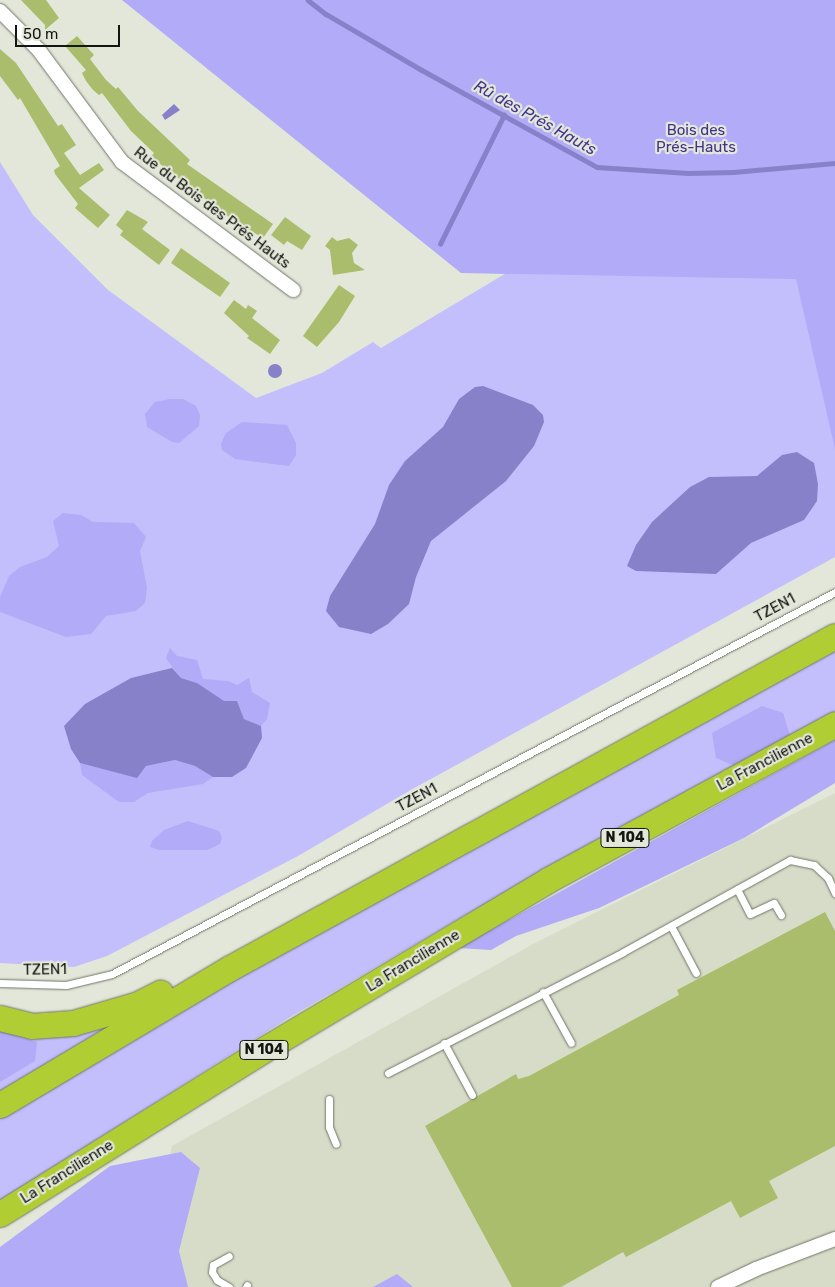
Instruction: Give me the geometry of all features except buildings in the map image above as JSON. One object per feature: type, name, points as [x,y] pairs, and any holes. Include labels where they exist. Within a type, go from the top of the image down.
[{"type":"highway","points":[[0,1105],[230,968],[835,636]]},
{"type":"highway","name":"La Francilienne","points":[[0,1214],[111,1144],[548,880],[835,724]]},
{"type":"highway","points":[[0,1018],[31,1026],[73,1022],[138,1004],[194,977],[230,968]]},
{"type":"highway","points":[[0,1231],[64,1189],[111,1144]]},
{"type":"street","name":"Rue du Bois des Prés Hauts","points":[[0,11],[38,50],[122,162],[293,290]]},
{"type":"street","points":[[718,1287],[756,1269],[835,1239]]},
{"type":"lane","name":"TZEN1","points":[[0,983],[66,985],[112,974],[835,592]]},
{"type":"lane","points":[[388,1072],[671,926],[790,860],[814,865],[828,878],[835,893]]},
{"type":"lane","points":[[737,889],[750,914],[774,902],[782,914]]},
{"type":"lane","points":[[671,926],[696,973]]},
{"type":"lane","points":[[543,992],[571,1043]]},
{"type":"lane","points":[[444,1043],[472,1095]]},
{"type":"lane","points":[[329,1099],[329,1127],[336,1144]]},
{"type":"lane","points":[[228,1287],[216,1280],[212,1272],[213,1265],[229,1256]]},
{"type":"shaded area","points":[[174,104],[180,110],[165,120],[162,115]]},
{"type":"shaded area","points":[[0,162],[33,215],[108,290],[256,398],[322,373],[373,342],[381,348],[508,272],[794,270],[835,436],[835,557],[409,791],[298,856],[107,956],[74,967],[0,963]]},
{"type":"shaded area","points":[[272,364],[278,364],[282,371],[278,378],[272,378],[268,374],[268,368]]},
{"type":"shaded area","points":[[483,386],[533,405],[543,415],[544,422],[534,446],[506,481],[431,541],[416,577],[409,604],[388,624],[371,634],[339,627],[326,611],[330,596],[375,524],[389,485],[405,461],[443,427],[459,399],[475,387]]},
{"type":"shaded area","points":[[797,452],[814,463],[818,484],[817,501],[804,520],[751,543],[716,574],[636,571],[627,566],[636,545],[652,522],[690,487],[709,477],[757,476],[782,455]]},
{"type":"shaded area","points":[[835,648],[835,712],[467,914],[290,1017],[0,1201],[0,1116],[275,955]]},
{"type":"shaded area","points":[[172,668],[181,678],[197,683],[224,701],[237,701],[244,719],[261,726],[262,738],[246,768],[232,777],[213,777],[195,766],[175,760],[146,766],[137,778],[80,763],[71,749],[64,726],[85,704],[131,678]]},
{"type":"shaded area","points":[[835,793],[835,1287],[160,1287],[152,1245],[172,1146],[535,943]]},
{"type":"shaded area","points":[[107,1022],[110,1026],[0,1094],[0,1027]]},
{"type":"green space","name":"Bois des Prés-Hauts","points":[[122,0],[835,0],[835,449],[796,279],[461,273]]},
{"type":"green space","points":[[183,399],[196,406],[200,415],[199,426],[179,443],[172,442],[147,427],[145,414],[155,402]]},
{"type":"green space","points":[[242,422],[287,425],[296,443],[296,455],[289,466],[235,459],[222,450],[221,444],[226,433]]},
{"type":"green space","points":[[63,513],[81,515],[93,522],[134,523],[146,537],[140,551],[147,588],[145,603],[136,611],[106,616],[91,634],[66,637],[0,612],[0,597],[9,576],[20,567],[47,557],[59,546],[53,521]]},
{"type":"green space","points":[[170,648],[177,656],[197,660],[203,679],[228,681],[237,685],[249,678],[252,692],[270,703],[267,719],[261,726],[244,719],[237,701],[224,702],[197,683],[180,678],[166,658]]},
{"type":"green space","points":[[762,706],[783,713],[790,736],[735,766],[716,758],[712,733]]},
{"type":"green space","points":[[835,740],[835,783],[744,838],[599,908],[516,936],[491,950],[458,948]]},
{"type":"green space","points":[[175,760],[195,766],[213,777],[203,784],[148,793],[134,802],[119,802],[82,775],[80,763],[137,777],[146,766]]},
{"type":"green space","points":[[188,821],[219,831],[222,838],[220,844],[207,850],[159,850],[150,847],[152,841],[164,830]]},
{"type":"green space","points":[[0,1031],[37,1042],[35,1061],[0,1082]]},
{"type":"green space","points":[[181,1152],[200,1168],[179,1251],[188,1287],[0,1287],[0,1247],[110,1166]]},
{"type":"green space","points":[[397,1274],[413,1287],[373,1287]]},
{"type":"waterway","name":"Rû des Prés Hauts","points":[[308,0],[326,14],[422,70],[597,167],[688,173],[734,172],[835,163]]},
{"type":"waterway","points":[[440,244],[504,115]]}]
